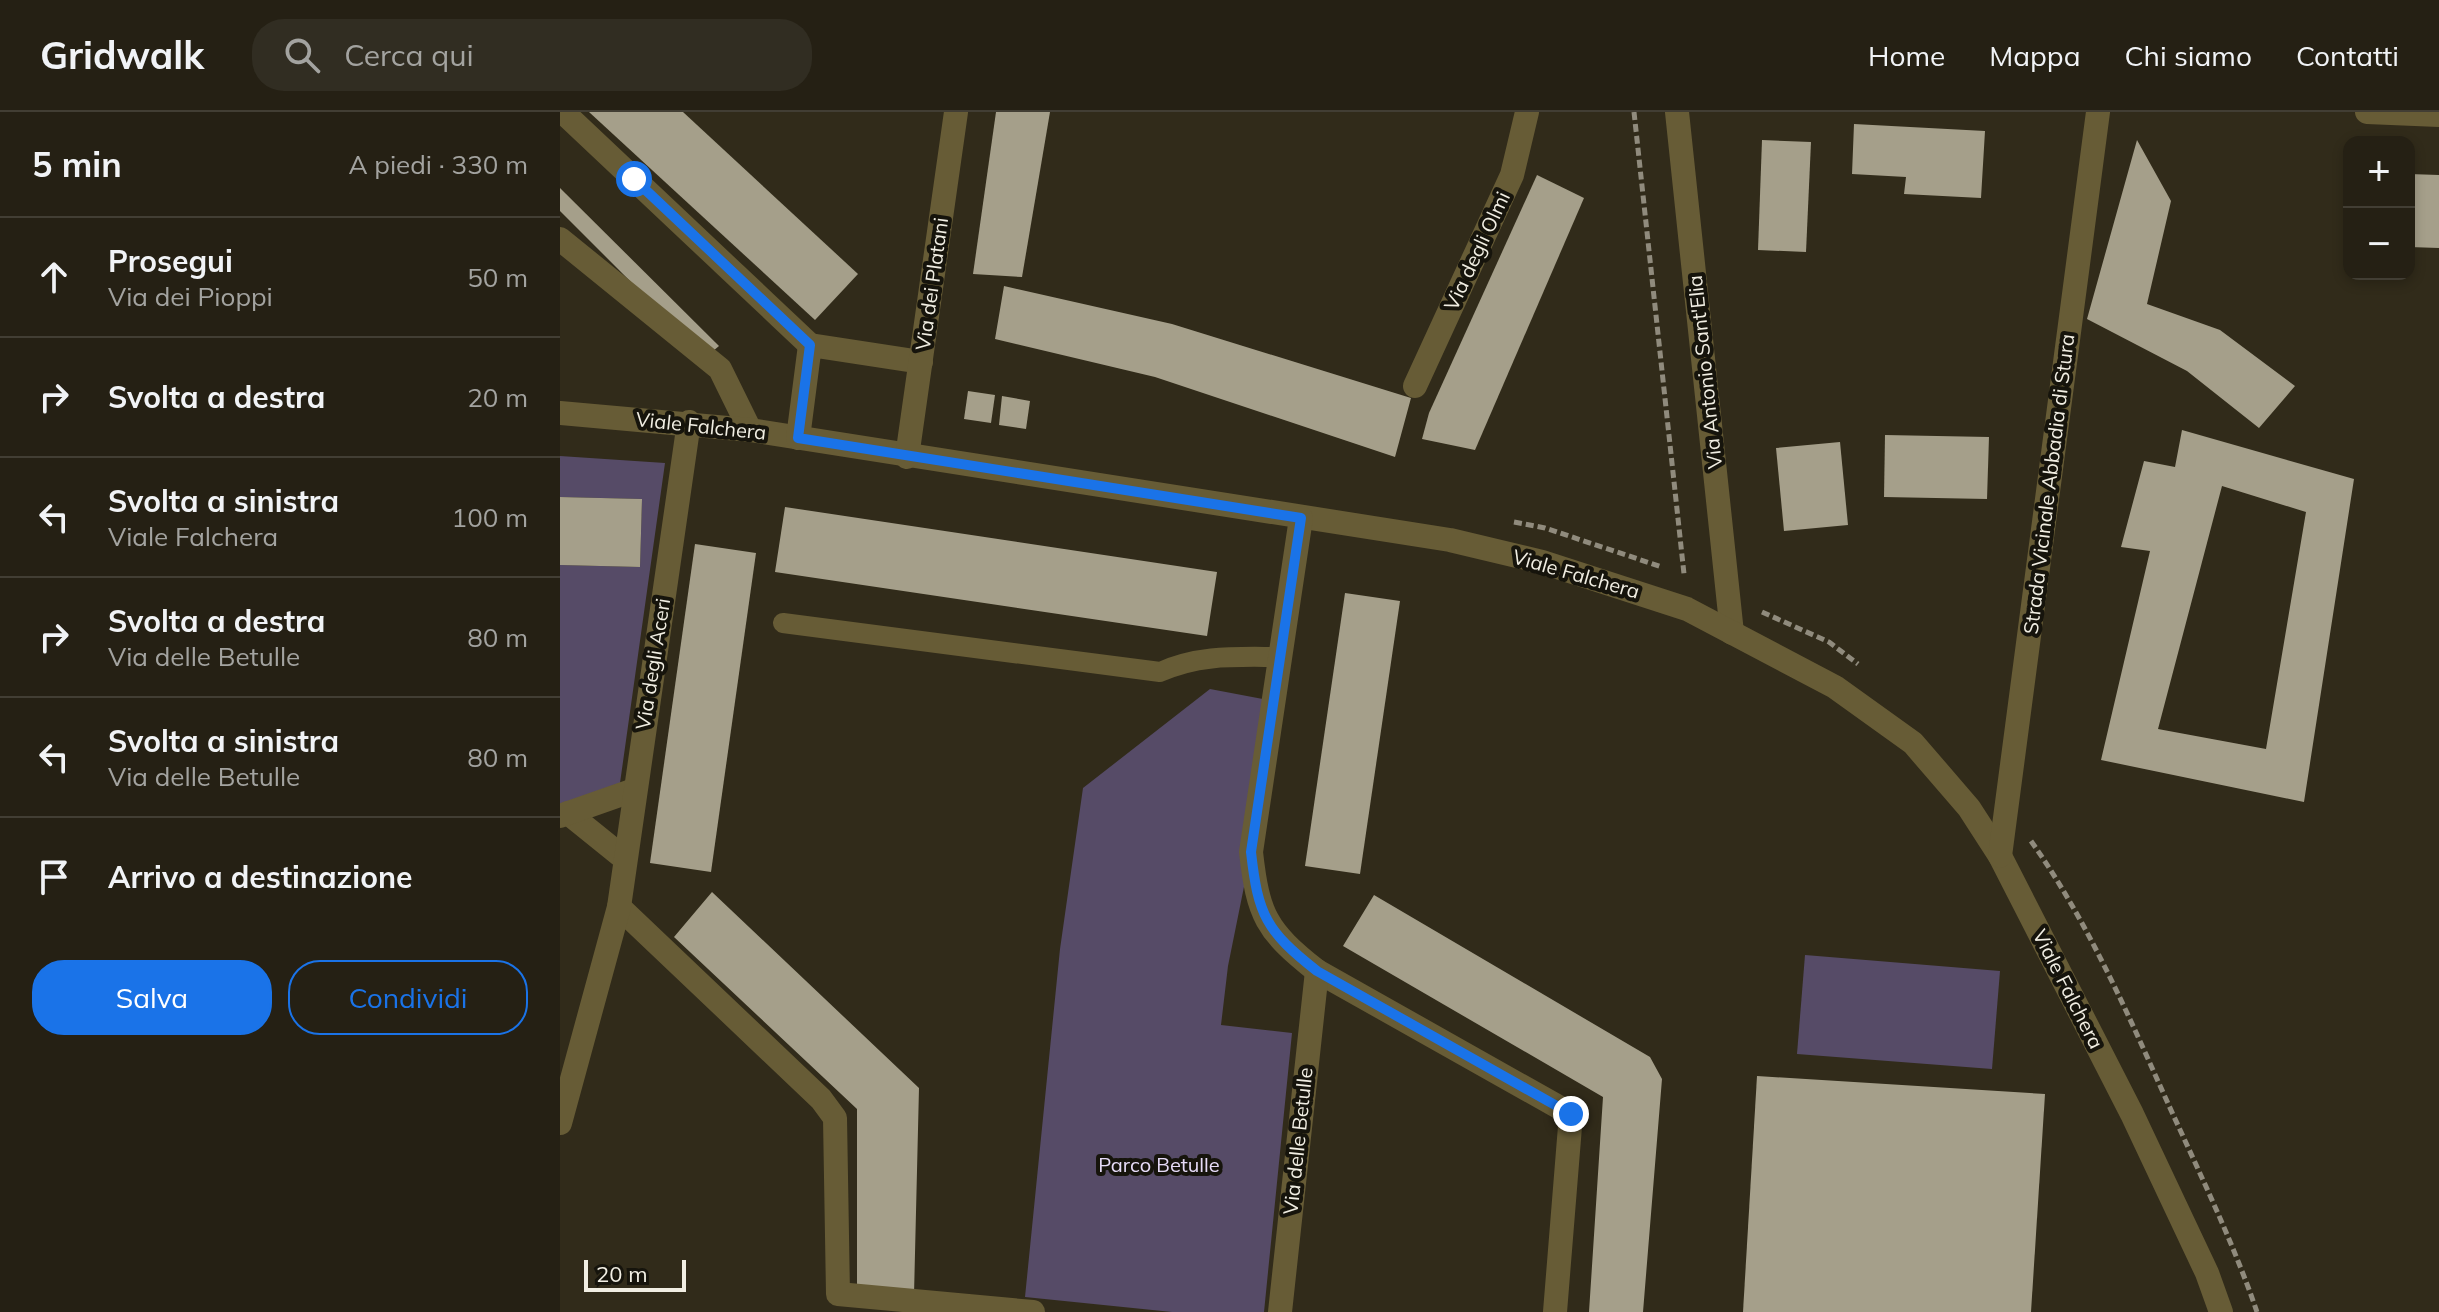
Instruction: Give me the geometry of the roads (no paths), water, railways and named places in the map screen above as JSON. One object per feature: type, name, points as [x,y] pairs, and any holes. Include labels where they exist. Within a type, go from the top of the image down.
[{"type":"street","points":[[563,112],[810,345],[921,362]]},
{"type":"street","name":"Via dei Platani","points":[[907,457],[956,112]]},
{"type":"street","name":"Via degli Olmi","points":[[1415,386],[1512,175],[1527,112]]},
{"type":"street","name":"Via Antonio Sant'Elia","points":[[1677,112],[1732,633]]},
{"type":"street","name":"Strada Vicinale Abbadia di Stura","points":[[2000,856],[2098,112]]},
{"type":"street","points":[[2367,112],[2439,115]]},
{"type":"street","points":[[560,239],[720,369],[750,430]]},
{"type":"street","points":[[798,438],[810,345]]},
{"type":"street","name":"Viale Falchera","points":[[560,413],[689,422],[750,430],[1450,540],[1542,562],[1687,609],[1835,687],[1913,743],[1969,808],[2000,856],[2139,1127],[2207,1273],[2221,1312]]},
{"type":"street","name":"Via degli Aceri","points":[[560,1123],[619,907],[689,422]]},
{"type":"street","points":[[1301,518],[1251,852],[1257,902],[1284,945],[1317,971],[1571,1114],[1555,1312]]},
{"type":"street","points":[[564,814],[634,790]]},
{"type":"street","points":[[564,814],[625,859]]},
{"type":"street","points":[[619,907],[821,1099],[835,1118],[838,1294],[1033,1312]]},
{"type":"street","name":"Via delle Betulle","points":[[1280,1312],[1317,971]]},
{"type":"lane","points":[[783,623],[1160,672],[1187,660],[1210,657],[1281,657]]},
{"type":"park label","name":"Parco Betulle","points":[[1159,1165]]}]
